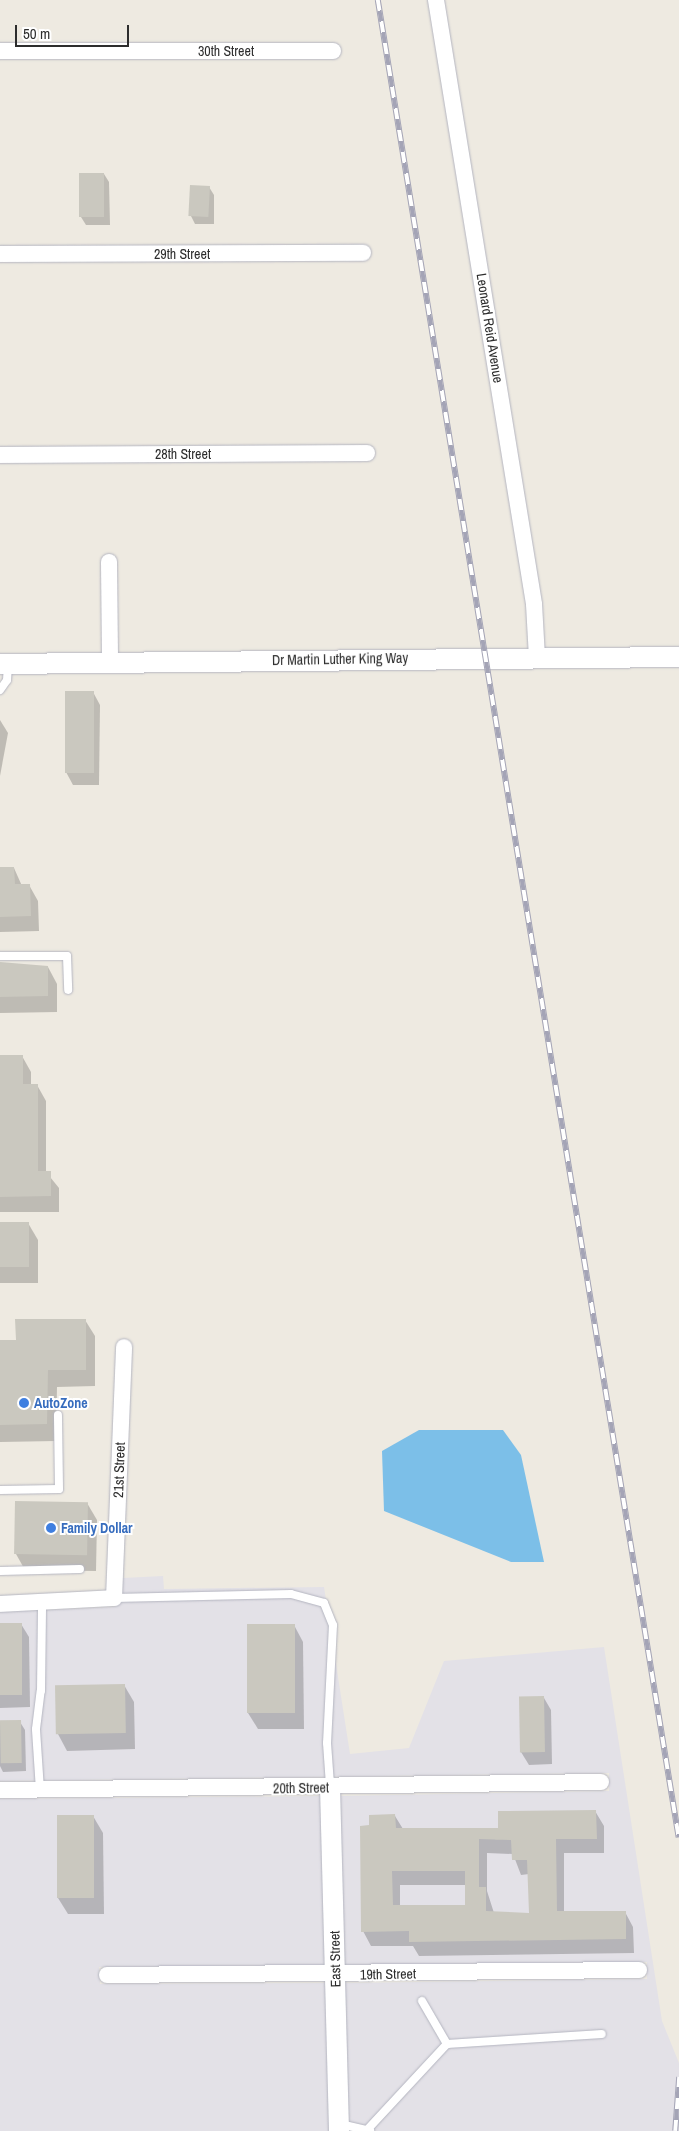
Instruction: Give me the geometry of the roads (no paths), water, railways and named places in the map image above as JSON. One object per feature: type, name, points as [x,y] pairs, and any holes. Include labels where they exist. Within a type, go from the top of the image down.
[{"type":"street","name":"Leonard Reid Avenue","points":[[436,0],[534,604],[537,657]]},
{"type":"street","name":"30th Street","points":[[0,51],[332,51]]},
{"type":"street","name":"29th Street","points":[[0,254],[364,253]]},
{"type":"street","name":"28th Street","points":[[0,455],[367,454]]},
{"type":"street","points":[[109,562],[110,662]]},
{"type":"street","name":"Dr Martin Luther King Way","points":[[4,664],[679,657]]},
{"type":"street","name":"21st Street","points":[[114,1598],[124,1347]]},
{"type":"street","points":[[0,1604],[114,1598]]},
{"type":"street","name":"20th Street","points":[[0,1790],[602,1782]]},
{"type":"street","name":"East Street","points":[[330,1787],[339,2127]]},
{"type":"street","name":"19th Street","points":[[107,1975],[639,1970]]},
{"type":"lane","points":[[0,690],[7,680],[4,664]]},
{"type":"lane","points":[[0,956],[67,956],[68,990]]},
{"type":"lane","points":[[0,1490],[59,1489],[58,1415]]},
{"type":"lane","points":[[0,1571],[80,1569]]},
{"type":"lane","points":[[114,1598],[292,1594],[324,1603],[333,1625],[327,1743],[330,1787]]},
{"type":"lane","points":[[40,1790],[36,1729],[42,1691],[42,1603]]},
{"type":"lane","points":[[422,2001],[448,2044]]},
{"type":"lane","points":[[339,2127],[370,2130],[448,2044],[602,2034]]},
{"type":"water","points":[[419,1430],[503,1430],[521,1455],[544,1562],[511,1562],[384,1511],[382,1451]]},
{"type":"railway","points":[[378,0],[679,1838]]},
{"type":"railway","points":[[675,2131],[679,2077]]},
{"type":"place","name":"AutoZone","points":[[24,1403]]},
{"type":"place","name":"Family Dollar","points":[[51,1528]]}]
